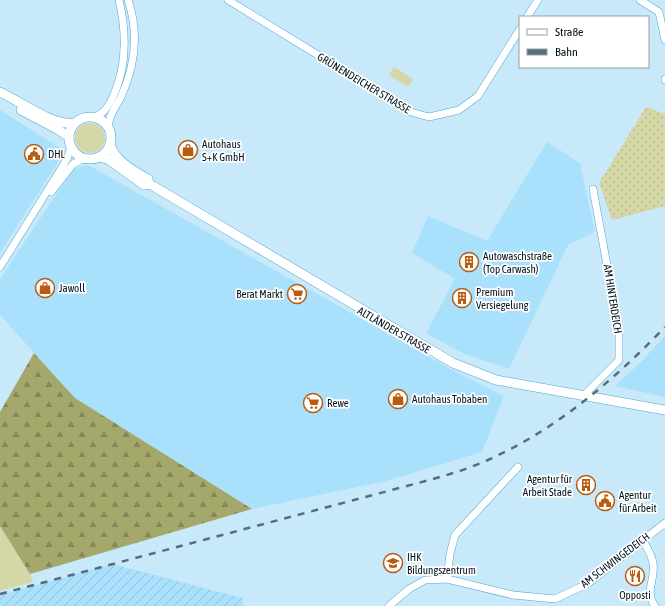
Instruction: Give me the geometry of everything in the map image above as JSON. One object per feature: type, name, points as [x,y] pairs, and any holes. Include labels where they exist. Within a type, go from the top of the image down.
[{"type":"main road","points":[[0,92],[64,123],[74,123],[83,118],[93,117],[102,120],[108,128],[110,143],[105,152],[98,157],[85,158],[75,153],[71,147],[68,137],[59,130],[23,111],[0,96]]},
{"type":"main road","points":[[68,137],[74,123]]},
{"type":"main road","name":"ALTLÄNDER STRASSE","points":[[110,143],[116,155],[148,179],[149,184]]},
{"type":"main road","name":"ALTLÄNDER STRASSE","points":[[98,157],[108,159],[144,185],[149,184],[453,363],[496,380],[665,410]]},
{"type":"street","points":[[93,117],[100,115],[105,111],[121,78],[125,39],[119,0]]},
{"type":"street","points":[[108,128],[109,120],[125,88],[134,58],[134,24],[128,0]]},
{"type":"street","name":"GRÜNENDEICHER STRASSE","points":[[228,0],[411,112],[429,117],[459,110],[478,96],[519,31]]},
{"type":"street","points":[[529,16],[538,0]]},
{"type":"street","points":[[640,0],[659,12],[665,40]]},
{"type":"street","points":[[0,267],[69,156],[71,147]]},
{"type":"street","points":[[40,204],[73,164],[85,158]]},
{"type":"street","name":"AM HINTERDEICH","points":[[583,396],[619,360],[619,330],[593,189]]},
{"type":"street","points":[[448,579],[450,554],[454,535],[518,467]]},
{"type":"street","name":"AM SCHWINGEDEICH","points":[[389,606],[409,589],[425,580],[448,579],[513,595],[555,599],[587,584],[665,523]]},
{"type":"street","points":[[643,540],[653,562],[654,574],[650,592],[655,606]]},
{"type":"shaded area","points":[[0,110],[65,151],[0,253]]},
{"type":"shaded area","points":[[547,142],[580,163],[595,232],[568,245],[509,369],[464,354],[426,333],[455,279],[412,253],[428,216],[487,241]]},
{"type":"shaded area","points":[[88,165],[456,372],[504,396],[482,452],[386,481],[252,509],[75,398],[0,315],[0,279],[73,169]]},
{"type":"shaded area","points":[[665,336],[665,397],[615,386],[640,363]]},
{"type":"shaded area","points":[[113,564],[242,598],[244,606],[0,606],[0,595]]},
{"type":"green space","points":[[394,67],[413,79],[408,87],[389,75]]},
{"type":"green space","points":[[646,107],[665,114],[665,206],[612,220],[599,183]]},
{"type":"green space","points":[[90,123],[100,128],[105,138],[100,148],[90,153],[80,148],[75,138],[80,128]]},
{"type":"green space","points":[[34,353],[75,398],[252,509],[30,574],[0,526],[0,412]]},
{"type":"green space","points":[[0,526],[30,574],[33,582],[0,591]]},
{"type":"railway","points":[[0,594],[425,481],[479,464],[515,447],[562,418],[605,384],[665,327]]},
{"type":"place","name":"Autohaus S+K GmbH","points":[[188,150]]},
{"type":"place","name":"DHL","points":[[34,154]]},
{"type":"place","name":"Autowaschstraße (Top Carwash)","points":[[469,262]]},
{"type":"place","name":"Jawoll","points":[[45,288]]},
{"type":"place","name":"Berat Markt","points":[[297,294]]},
{"type":"place","name":"Premium Versiegelung","points":[[462,298]]},
{"type":"place","name":"Autohaus Tobaben","points":[[398,399]]},
{"type":"place","name":"Rewe","points":[[313,403]]},
{"type":"place","name":"Agentur für Arbeit Stade","points":[[586,485]]},
{"type":"place","name":"Agentur für Arbeit","points":[[605,501]]},
{"type":"place","name":"IHK Bildungszentrum","points":[[393,563]]},
{"type":"place","name":"Opposti","points":[[635,576]]}]
